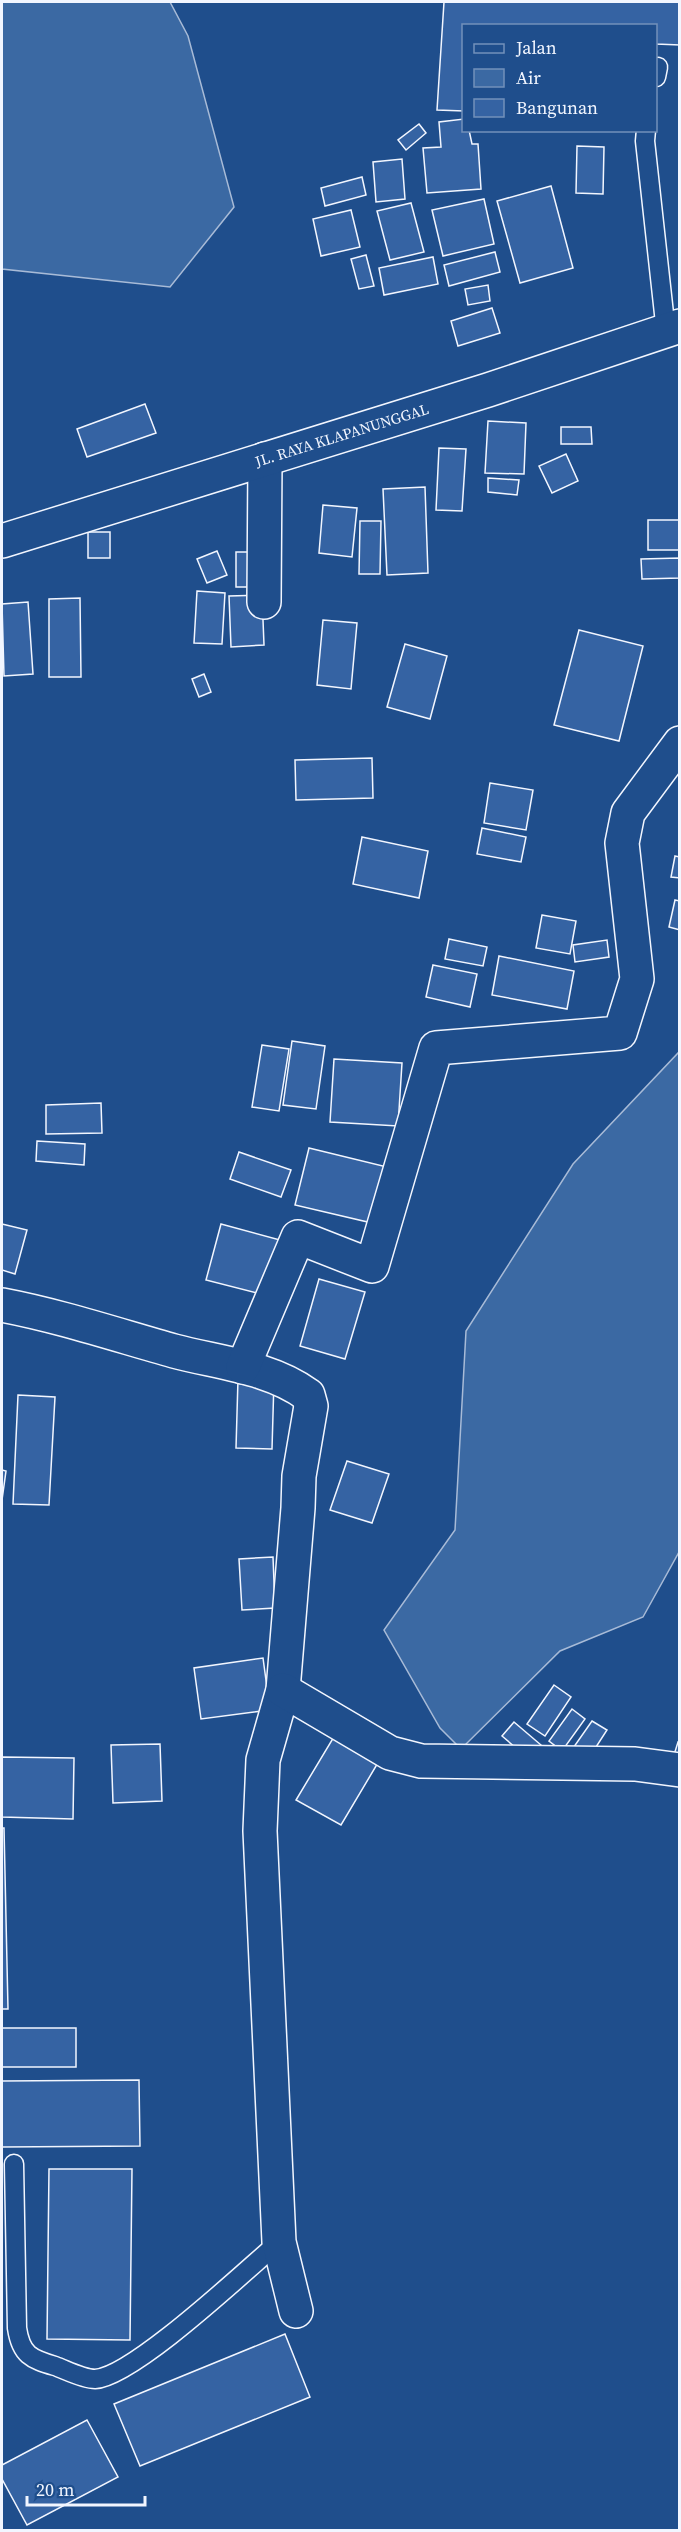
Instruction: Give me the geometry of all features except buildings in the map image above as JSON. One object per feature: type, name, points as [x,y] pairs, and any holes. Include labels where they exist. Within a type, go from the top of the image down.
[{"type":"street","name":"JL. RAYA KLAPANUNGGAL","points":[[2,541],[673,329]]},
{"type":"street","points":[[264,602],[265,459]]},
{"type":"street","points":[[243,1366],[298,1237],[372,1266],[436,1048],[620,1033],[637,979],[622,843],[628,813],[680,743]]},
{"type":"street","points":[[2,1305],[206,1359],[243,1366],[292,1384],[308,1395],[311,1406],[299,1476],[283,1690],[263,1760],[260,1831],[279,2242],[296,2311]]},
{"type":"street","points":[[283,1690],[390,1753],[421,1761],[635,1764],[680,1770]]},
{"type":"lane","points":[[646,132],[645,141],[673,329]]},
{"type":"lane","points":[[14,2164],[19,2345],[33,2359],[94,2379],[119,2371],[149,2352],[279,2242]]},
{"type":"water","points":[[2,2],[170,2],[188,36],[234,207],[170,287],[2,269]]},
{"type":"water","points":[[679,1052],[679,1552],[643,1617],[560,1651],[461,1749],[440,1728],[384,1630],[455,1530],[466,1331],[573,1164]]}]
